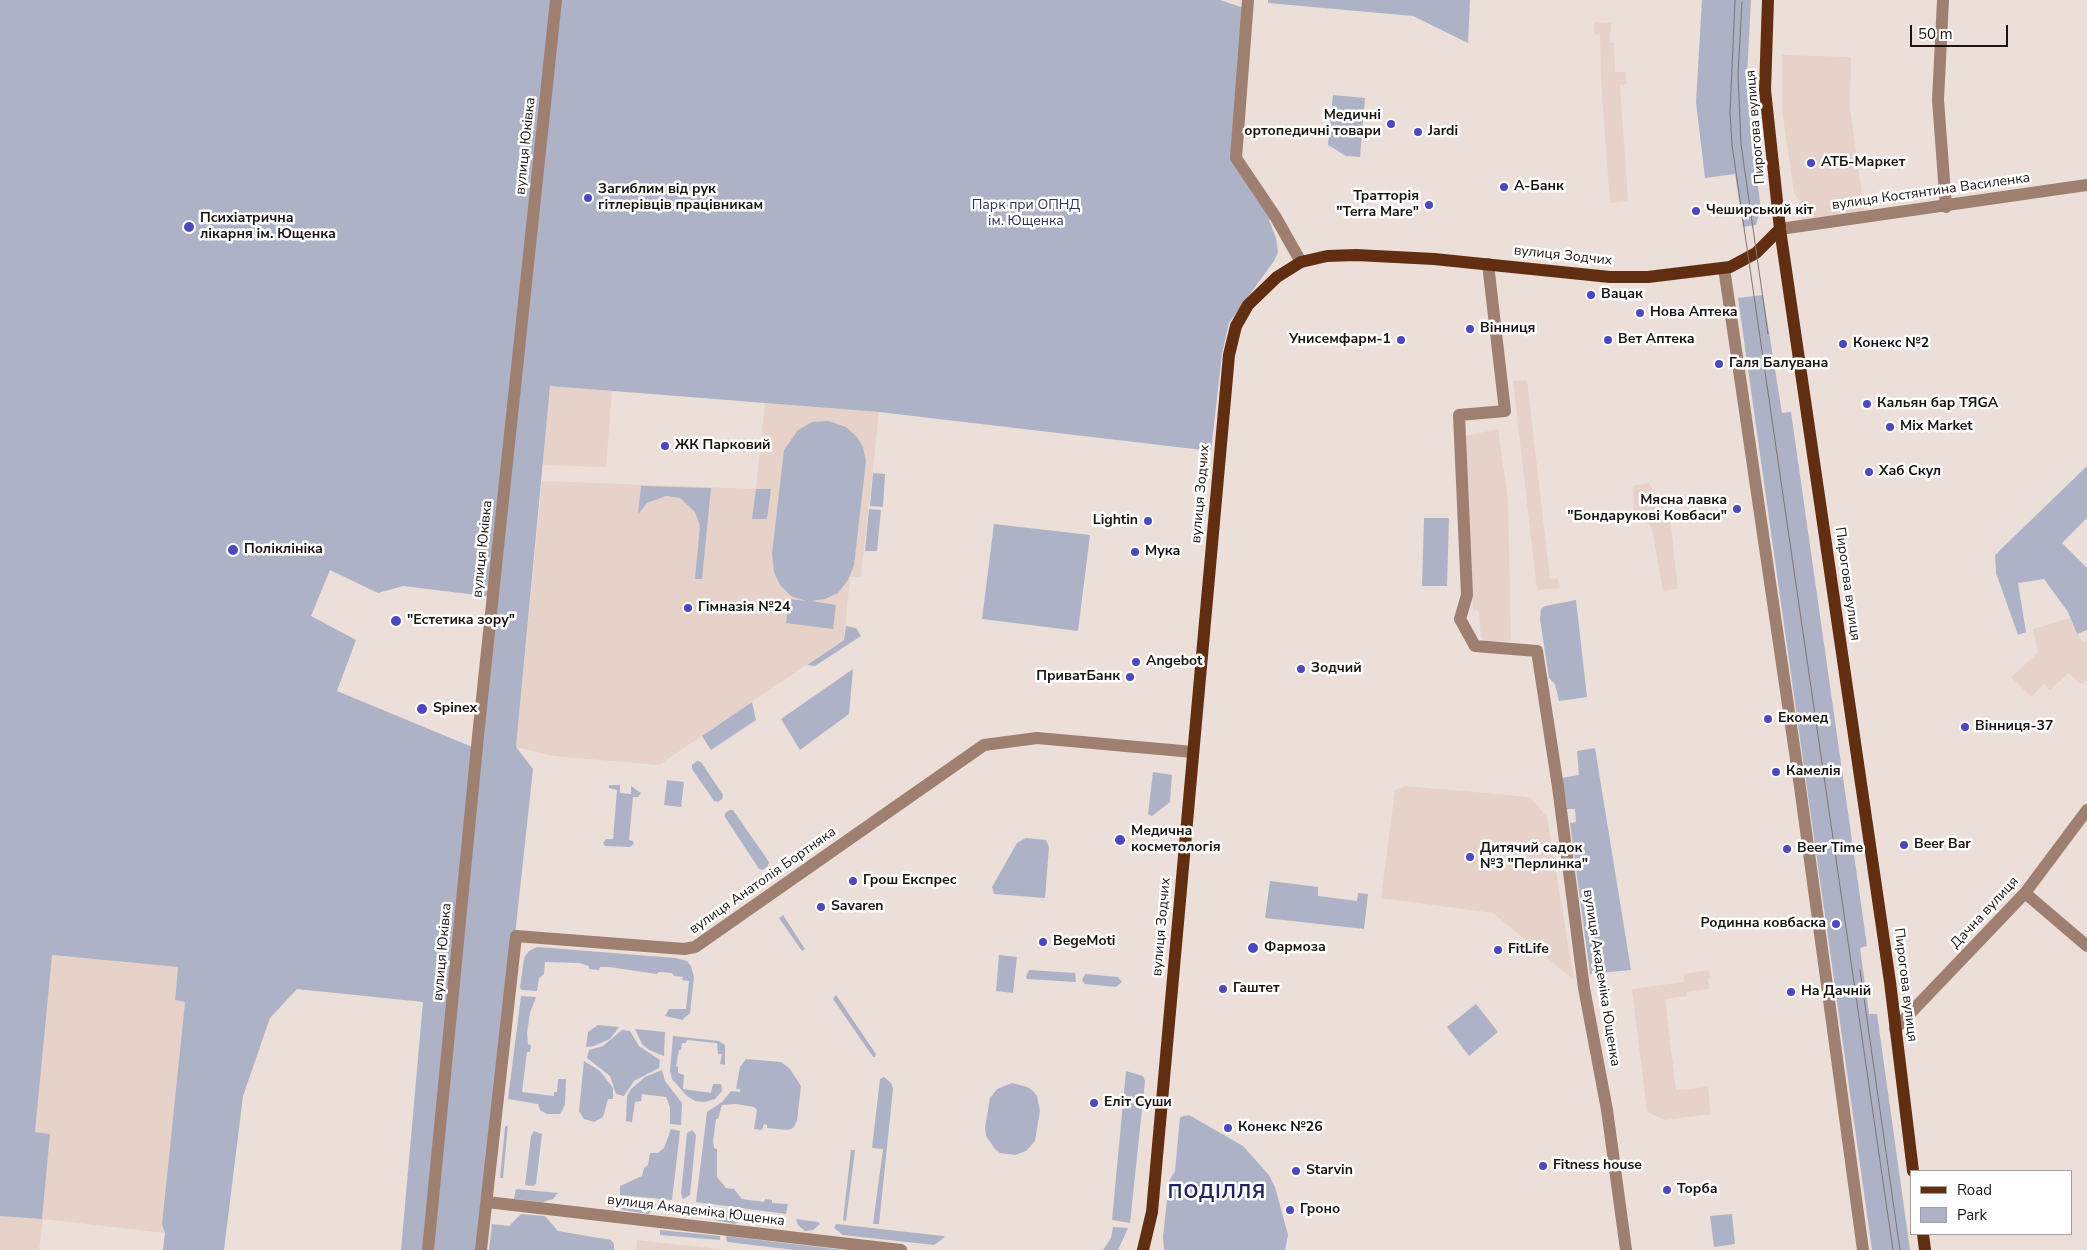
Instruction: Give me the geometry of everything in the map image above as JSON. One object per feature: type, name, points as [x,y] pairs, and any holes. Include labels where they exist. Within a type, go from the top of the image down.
[{"type":"main road","name":"Пирогова вулиця","points":[[1768,0],[1765,90],[1780,229],[1914,1170]]},
{"type":"main road","name":"вулиця Зодчих","points":[[1143,1250],[1152,1212],[1229,355],[1236,326],[1248,305],[1277,277],[1301,262],[1326,256],[1356,255],[1488,264],[1610,277],[1648,277],[1724,268],[1748,259],[1765,247],[1780,229]]},
{"type":"main road","points":[[1923,1235],[1925,1250]]},
{"type":"street","name":"вулиця Юківка","points":[[428,1250],[479,726],[556,0]]},
{"type":"street","points":[[1248,0],[1236,158],[1275,216],[1301,262]]},
{"type":"street","points":[[1943,0],[1938,100],[1946,207]]},
{"type":"street","name":"вулиця Костянтина Василенка","points":[[1780,229],[1946,207],[2087,185]]},
{"type":"street","name":"вулиця Академіка Ющенка","points":[[1488,264],[1505,411],[1459,415],[1467,595],[1460,619],[1475,646],[1537,651],[1558,787],[1584,988],[1607,1110],[1626,1250]]},
{"type":"street","points":[[1724,268],[1799,778],[1863,1250]]},
{"type":"street","name":"вулиця Анатолія Бортняка","points":[[481,1250],[516,936],[684,949],[695,947],[984,745],[1037,738],[1193,752]]},
{"type":"street","name":"Дачна вулиця","points":[[1895,1029],[2025,893],[2087,810]]},
{"type":"street","points":[[2025,893],[2087,946]]},
{"type":"street","name":"вулиця Академіка Ющенка","points":[[487,1202],[901,1250]]},
{"type":"shaded area","points":[[1594,22],[1611,23],[1610,43],[1614,43],[1615,72],[1626,72],[1627,84],[1620,85],[1628,201],[1610,203],[1601,81],[1600,35],[1594,34]]},
{"type":"shaded area","points":[[1782,55],[1851,57],[1850,107],[1865,217],[1802,225],[1800,201],[1794,193],[1782,110]]},
{"type":"shaded area","points":[[1527,380],[1550,579],[1558,578],[1560,588],[1537,590],[1513,381]]},
{"type":"shaded area","points":[[550,385],[612,391],[606,467],[542,465]]},
{"type":"shaded area","name":"Гімназія №24","points":[[765,403],[879,412],[861,577],[850,577],[844,639],[659,765],[553,756],[516,747],[542,481],[756,489]]},
{"type":"shaded area","points":[[1498,429],[1508,500],[1511,641],[1486,642],[1481,637],[1479,611],[1473,610],[1465,436]]},
{"type":"shaded area","points":[[1649,483],[1670,517],[1678,589],[1663,591],[1652,529],[1644,516],[1634,512],[1633,486]]},
{"type":"shaded area","points":[[2070,618],[2083,642],[2087,640],[2087,681],[2080,684],[2069,673],[2050,690],[2044,684],[2031,697],[2011,677],[2038,653],[2033,629]]},
{"type":"shaded area","name":"Дитячий садок №3 \"Перлинка\"","points":[[1405,786],[1530,797],[1547,817],[1574,980],[1493,913],[1381,898],[1395,790]]},
{"type":"shaded area","points":[[51,955],[178,967],[175,1000],[185,1002],[162,1224],[165,1233],[43,1219],[39,1250],[0,1250],[0,1216],[42,1218],[49,1134],[35,1132]]},
{"type":"shaded area","points":[[1709,970],[1710,989],[1687,992],[1687,996],[1665,999],[1676,1090],[1708,1087],[1711,1114],[1665,1120],[1647,1112],[1632,989],[1684,982],[1684,974]]},
{"type":"shaded area","points":[[637,1240],[645,1241],[730,1250],[636,1250]]},
{"type":"green space","name":"Парк при ОПНД ім. Ющенка","points":[[0,0],[1220,0],[1247,9],[1236,158],[1275,216],[1269,220],[1276,238],[1278,252],[1274,261],[1229,323],[1222,354],[1211,451],[879,412],[550,386],[516,747],[533,769],[481,1250],[401,1250],[423,1002],[297,989],[270,1018],[243,1096],[224,1250],[163,1250],[165,1233],[162,1224],[185,1002],[175,1000],[178,967],[52,955],[35,1132],[50,1134],[42,1219],[0,1216]],"holes":[[[330,570],[378,593],[403,586],[493,597],[477,749],[337,691],[356,640],[311,616]]]},
{"type":"green space","points":[[1268,0],[1470,0],[1468,43],[1413,16],[1268,3]]},
{"type":"green space","points":[[1702,0],[1751,0],[1747,75],[1751,139],[1761,208],[1756,225],[1743,227],[1735,174],[1705,178],[1696,102]]},
{"type":"green space","points":[[1333,95],[1365,98],[1360,157],[1346,156],[1328,145]]},
{"type":"green space","points":[[1763,295],[1782,413],[1791,412],[1867,946],[1860,948],[1869,1014],[1877,1014],[1910,1250],[1872,1250],[1738,298]]},
{"type":"green space","points":[[829,421],[846,427],[857,437],[863,447],[866,461],[854,565],[848,580],[838,593],[825,599],[811,601],[836,605],[833,629],[786,623],[789,599],[806,601],[791,596],[780,585],[774,572],[772,554],[784,450],[798,430],[812,422]]},
{"type":"green space","points":[[2087,466],[2087,518],[2062,543],[2087,568],[2087,630],[2077,634],[2068,612],[2044,579],[2018,583],[2026,632],[2018,635],[1996,573],[1995,555]]},
{"type":"green space","points":[[873,473],[885,474],[883,507],[870,506]]},
{"type":"green space","points":[[641,486],[711,488],[702,579],[695,579],[700,526],[695,512],[680,498],[666,496],[647,503],[638,514]]},
{"type":"green space","points":[[756,489],[771,489],[767,519],[752,519]]},
{"type":"green space","points":[[869,509],[881,510],[877,551],[865,551]]},
{"type":"green space","points":[[1424,518],[1449,518],[1447,586],[1422,586]]},
{"type":"green space","points":[[994,524],[1090,535],[1078,631],[982,619]]},
{"type":"green space","points":[[1576,600],[1587,697],[1559,701],[1555,684],[1549,678],[1540,619],[1541,609],[1545,606]]},
{"type":"green space","points":[[846,626],[856,628],[861,636],[815,666],[807,665],[844,640]]},
{"type":"green space","points":[[853,669],[849,714],[800,750],[781,719]]},
{"type":"green space","points":[[752,702],[756,720],[711,750],[702,736]]},
{"type":"green space","points":[[1595,748],[1631,970],[1590,974],[1570,823],[1576,822],[1575,809],[1567,809],[1562,778],[1579,775],[1577,751]]},
{"type":"green space","points":[[697,761],[701,762],[723,795],[722,799],[718,802],[714,801],[692,769],[692,765]]},
{"type":"green space","points":[[1153,772],[1172,775],[1170,802],[1152,816],[1148,814]]},
{"type":"green space","points":[[667,780],[684,782],[681,807],[664,805]]},
{"type":"green space","points":[[609,785],[620,785],[620,793],[631,794],[631,786],[641,793],[638,797],[633,797],[629,840],[633,841],[634,844],[630,847],[605,846],[603,843],[606,839],[613,839],[617,790],[609,788]]},
{"type":"green space","points":[[733,810],[769,862],[768,866],[763,870],[759,869],[725,817],[725,813]]},
{"type":"green space","points":[[1026,838],[1046,840],[1049,847],[1045,898],[994,894],[992,887],[1017,843]]},
{"type":"green space","points":[[1270,881],[1318,887],[1318,896],[1357,901],[1358,893],[1368,894],[1364,929],[1265,918]]},
{"type":"green space","points":[[783,915],[805,949],[802,951],[779,918]]},
{"type":"green space","points":[[537,947],[676,958],[687,961],[691,966],[694,977],[690,1013],[682,1020],[665,1016],[669,1009],[686,1009],[689,981],[682,980],[683,977],[674,976],[672,973],[659,972],[657,974],[609,967],[600,967],[599,970],[589,969],[589,966],[579,963],[545,962],[544,974],[539,978],[537,991],[522,990],[520,988],[524,958],[529,951]]},
{"type":"green space","points":[[999,955],[1017,957],[1013,993],[996,991]]},
{"type":"green space","points":[[1029,970],[1075,973],[1076,982],[1027,979]]},
{"type":"green space","points":[[1085,974],[1118,977],[1122,982],[1116,987],[1085,984],[1082,980]]},
{"type":"green space","points":[[836,995],[876,1054],[875,1057],[873,1057],[833,999]]},
{"type":"green space","points":[[521,996],[536,997],[530,1013],[527,1033],[528,1044],[531,1045],[530,1052],[527,1052],[522,1092],[554,1096],[554,1092],[557,1092],[558,1079],[566,1079],[565,1105],[560,1114],[547,1114],[540,1110],[538,1104],[508,1099]]},
{"type":"green space","points":[[1476,1004],[1498,1032],[1469,1056],[1447,1027]]},
{"type":"green space","points":[[598,1025],[619,1027],[610,1039],[594,1046],[586,1047],[588,1032]]},
{"type":"green space","points":[[635,1029],[665,1032],[664,1056],[649,1050],[642,1044]]},
{"type":"green space","points":[[622,1030],[630,1031],[639,1046],[660,1060],[659,1068],[634,1081],[624,1096],[616,1094],[610,1076],[587,1058],[589,1050],[603,1046]]},
{"type":"green space","points":[[673,1036],[719,1041],[725,1045],[725,1065],[720,1064],[722,1054],[718,1054],[717,1043],[687,1040],[686,1043],[682,1043],[681,1050],[679,1050],[676,1066],[678,1067],[678,1073],[684,1075],[683,1089],[711,1093],[713,1084],[721,1084],[722,1091],[715,1099],[705,1102],[695,1101],[687,1096],[672,1079],[670,1071]]},
{"type":"green space","points":[[746,1059],[781,1062],[790,1069],[801,1086],[797,1121],[793,1128],[788,1130],[767,1128],[767,1125],[764,1124],[762,1130],[754,1129],[757,1110],[754,1107],[736,1104],[722,1105],[718,1119],[716,1119],[713,1141],[714,1148],[717,1149],[717,1177],[726,1188],[734,1189],[742,1199],[764,1202],[765,1199],[772,1200],[772,1203],[788,1204],[786,1214],[696,1202],[707,1112],[722,1102],[731,1091],[740,1092],[740,1089],[736,1089],[740,1067]]},
{"type":"green space","points":[[584,1061],[600,1071],[613,1088],[613,1099],[608,1099],[603,1117],[594,1122],[584,1119],[579,1111]]},
{"type":"green space","points":[[662,1070],[665,1081],[682,1103],[681,1125],[670,1124],[670,1107],[666,1097],[642,1094],[641,1101],[635,1102],[632,1122],[626,1121],[627,1096],[631,1089],[645,1077]]},
{"type":"green space","points":[[1126,1071],[1143,1076],[1145,1081],[1130,1223],[1112,1220]]},
{"type":"green space","points":[[884,1077],[891,1083],[893,1089],[879,1224],[873,1224],[883,1149],[872,1148],[880,1079]]},
{"type":"green space","points":[[1012,1083],[1032,1090],[1037,1096],[1040,1111],[1035,1141],[1026,1151],[1015,1155],[1000,1153],[995,1149],[986,1136],[985,1128],[990,1098],[997,1089]]},
{"type":"green space","points":[[1189,1115],[1243,1146],[1269,1175],[1275,1187],[1288,1235],[1285,1250],[1164,1250],[1163,1237],[1169,1181],[1175,1171],[1180,1117]]},
{"type":"green space","points":[[508,1125],[503,1178],[500,1178],[505,1127]]},
{"type":"green space","points":[[671,1129],[680,1131],[672,1200],[620,1195],[620,1186],[642,1176],[644,1168],[648,1165],[650,1153],[658,1153],[664,1148]]},
{"type":"green space","points":[[692,1130],[696,1135],[690,1195],[683,1199],[681,1194],[687,1133]]},
{"type":"green space","points":[[534,1131],[542,1134],[536,1184],[533,1186],[525,1185],[531,1136]]},
{"type":"green space","points":[[851,1150],[855,1150],[846,1221],[843,1220]]},
{"type":"green space","points":[[516,1189],[558,1193],[553,1199],[543,1202],[514,1199]]},
{"type":"green space","points":[[617,1200],[656,1204],[654,1210],[648,1214],[623,1210]]},
{"type":"green space","points":[[711,1210],[745,1214],[739,1222],[734,1224],[715,1220]]},
{"type":"green space","points":[[521,1214],[545,1216],[558,1231],[611,1240],[614,1244],[614,1250],[489,1250],[492,1224],[509,1226]]},
{"type":"green space","points":[[1732,1214],[1735,1244],[1714,1247],[1710,1216]]},
{"type":"green space","points":[[796,1219],[818,1222],[820,1224],[813,1230],[805,1231],[798,1225]]},
{"type":"green space","points":[[836,1224],[945,1237],[934,1245],[843,1235],[834,1228]]},
{"type":"green space","points":[[1113,1227],[1128,1228],[1118,1250],[1103,1250],[1111,1238]]},
{"type":"green space","points":[[660,1230],[720,1236],[720,1240],[660,1235]]},
{"type":"green space","points":[[726,1236],[843,1250],[795,1250],[727,1242]]},
{"type":"tram line","points":[[1735,0],[1730,113],[1732,145],[1893,1250]]},
{"type":"tram line","points":[[1742,2],[1738,75],[1741,144],[1768,334]]},
{"type":"tram line","points":[[1860,970],[1900,1250]]},
{"type":"place","name":"Медичні ортопедичні товари","points":[[1391,124]]},
{"type":"place","name":"Jardi","points":[[1418,132]]},
{"type":"place","name":"АТБ-Маркет","points":[[1811,163]]},
{"type":"place","name":"А-Банк","points":[[1504,187]]},
{"type":"place","name":"Загиблим від рук гітлерівців працівникам","points":[[588,198]]},
{"type":"place","name":"Тратторія \"Terra Mare\"","points":[[1429,205]]},
{"type":"place","name":"Чеширський кіт","points":[[1696,211]]},
{"type":"place","name":"Психіатрична лікарня ім. Ющенка","points":[[189,227]]},
{"type":"place","name":"Вацак","points":[[1591,295]]},
{"type":"place","name":"Нова Аптека","points":[[1640,313]]},
{"type":"place","name":"Вінниця","points":[[1470,329]]},
{"type":"place","name":"Унисемфарм-1","points":[[1401,340]]},
{"type":"place","name":"Вет Аптека","points":[[1608,340]]},
{"type":"place","name":"Конекс №2","points":[[1843,344]]},
{"type":"place","name":"Галя Балувана","points":[[1719,364]]},
{"type":"place","name":"Кальян бар ТЯGA","points":[[1867,404]]},
{"type":"place","name":"Mix Market","points":[[1890,427]]},
{"type":"place","name":"ЖК Парковий","points":[[665,446]]},
{"type":"place","name":"Хаб Скул","points":[[1869,472]]},
{"type":"place","name":"Мясна лавка \"Бондарукові Ковбаси\"","points":[[1737,509]]},
{"type":"place","name":"Lightin","points":[[1148,521]]},
{"type":"place","name":"Поліклініка","points":[[233,550]]},
{"type":"place","name":"Мука","points":[[1135,552]]},
{"type":"place","name":"Гімназія №24","points":[[688,608]]},
{"type":"place","name":"\"Естетика зору\"","points":[[396,621]]},
{"type":"place","name":"Angebot","points":[[1136,662]]},
{"type":"place","name":"Зодчий","points":[[1301,669]]},
{"type":"place","name":"ПриватБанк","points":[[1130,677]]},
{"type":"place","name":"Spinex","points":[[422,709]]},
{"type":"place","name":"Екомед","points":[[1768,719]]},
{"type":"place","name":"Вінниця-37","points":[[1965,727]]},
{"type":"place","name":"Камелія","points":[[1776,772]]},
{"type":"place","name":"Медична косметологія","points":[[1120,840]]},
{"type":"place","name":"Beer Bar","points":[[1904,845]]},
{"type":"place","name":"Beer Time","points":[[1787,849]]},
{"type":"place","name":"Дитячий садок №3 \"Перлинка\"","points":[[1470,857]]},
{"type":"place","name":"Грош Експрес","points":[[853,881]]},
{"type":"place","name":"Savaren","points":[[821,907]]},
{"type":"place","name":"Родинна ковбаска","points":[[1836,924]]},
{"type":"place","name":"BegeMoti","points":[[1043,942]]},
{"type":"place","name":"Фармоза","points":[[1253,948]]},
{"type":"place","name":"FitLife","points":[[1498,950]]},
{"type":"place","name":"Гаштет","points":[[1223,989]]},
{"type":"place","name":"На Дачній","points":[[1791,992]]},
{"type":"place","name":"Еліт Суши","points":[[1094,1103]]},
{"type":"place","name":"Конекс №26","points":[[1228,1128]]},
{"type":"place","name":"Fitness house","points":[[1543,1166]]},
{"type":"place","name":"Starvin","points":[[1296,1171]]},
{"type":"place","name":"Торба","points":[[1667,1190]]},
{"type":"place","name":"Гроно","points":[[1290,1210]]},
{"type":"district","name":"ПОДІЛЛЯ","points":[[1217,1193]]}]
